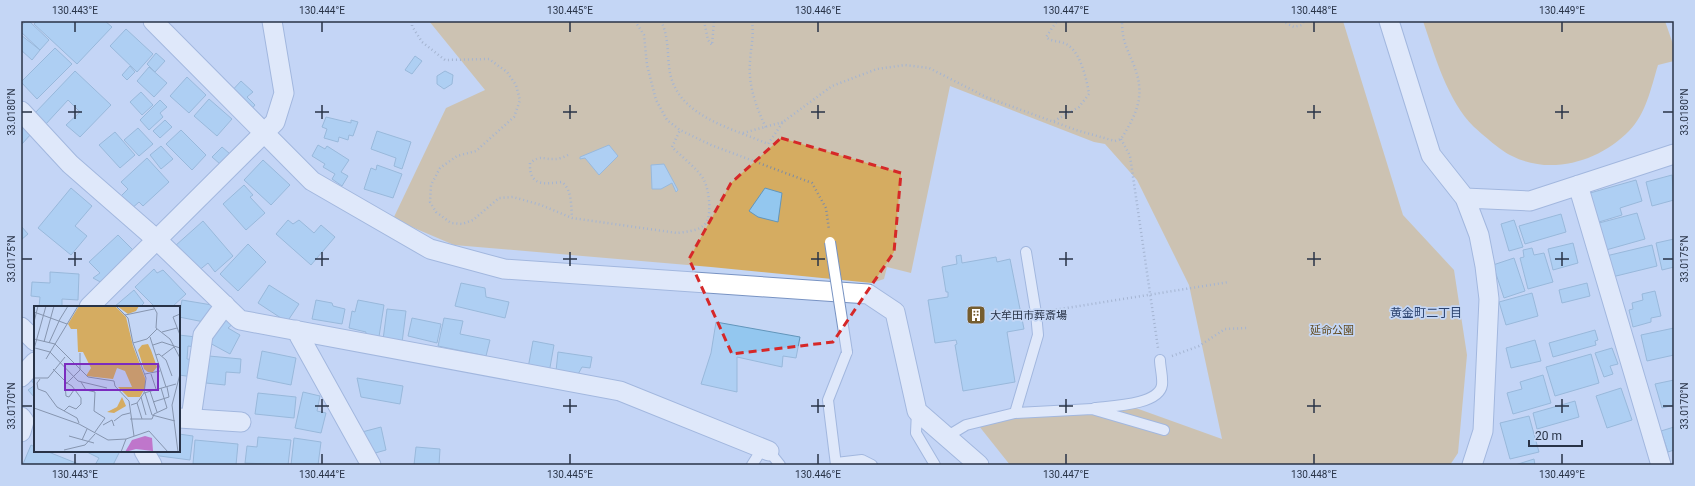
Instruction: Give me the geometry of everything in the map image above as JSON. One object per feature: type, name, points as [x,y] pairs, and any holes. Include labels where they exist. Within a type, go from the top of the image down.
[{"type":"street","points":[[153,21],[312,181],[430,249],[504,269],[868,294],[895,312],[917,411],[979,465]]},
{"type":"street","points":[[90,306],[275,122],[284,93],[272,21]]},
{"type":"street","points":[[1389,21],[1431,155],[1465,198],[1479,235],[1485,266],[1489,299],[1483,431],[1472,465]]},
{"type":"street","points":[[21,111],[70,164],[157,240],[240,320],[620,391],[770,455]]},
{"type":"street","points":[[1465,198],[1530,201],[1674,154]]},
{"type":"street","points":[[1578,185],[1661,465]]},
{"type":"street","points":[[225,305],[203,335],[185,418],[241,422]]},
{"type":"street","points":[[21,327],[34,340]]},
{"type":"street","points":[[296,330],[371,465]]},
{"type":"street","points":[[21,377],[34,363]]},
{"type":"street","points":[[21,417],[24,420],[21,432]]},
{"type":"street","points":[[145,452],[152,465]]},
{"type":"lane","points":[[830,242],[847,352],[828,400],[836,464],[862,460],[872,465]]},
{"type":"lane","points":[[1015,413],[1038,335],[1036,312],[1026,252]]},
{"type":"lane","points":[[946,437],[966,425],[1015,413],[1092,409],[1136,403],[1155,396],[1162,386],[1160,360]]},
{"type":"lane","points":[[1092,409],[1164,430]]},
{"type":"lane","points":[[917,411],[916,433],[935,465]]},
{"type":"lane","points":[[752,465],[770,455]]},
{"type":"path","points":[[412,21],[412,26],[422,42],[445,60],[489,59],[507,72],[516,85],[520,100],[514,117],[476,151],[457,156],[440,168],[431,185],[430,202],[436,212],[451,222],[462,224],[473,220],[499,198],[513,197],[541,205],[572,218],[677,233],[704,226],[708,218],[709,196],[704,180],[672,147],[680,130]]},
{"type":"path","points":[[635,21],[644,35],[647,65],[656,100],[667,120],[680,130],[711,145],[812,183],[826,208],[830,242]]},
{"type":"path","points":[[661,21],[666,39],[670,74],[675,89],[686,104],[704,117],[768,144],[783,122]]},
{"type":"path","points":[[704,21],[708,40],[712,45],[714,21]]},
{"type":"path","points":[[752,21],[754,37],[750,62],[751,94],[766,128]]},
{"type":"path","points":[[1053,121],[1079,107],[1089,94],[1083,68],[1070,46],[1062,42],[1051,41],[1046,37],[1056,21]]},
{"type":"path","points":[[743,133],[766,128],[783,122],[832,86],[877,69],[905,65],[929,68],[986,98],[1115,141],[1121,139],[1134,119],[1140,96],[1140,82],[1122,38],[1122,21]]},
{"type":"path","points":[[1282,21],[1294,27],[1302,25],[1304,21]]},
{"type":"path","points":[[1121,139],[1130,156],[1160,360],[1199,346],[1225,329],[1247,328]]},
{"type":"path","points":[[568,155],[555,159],[544,157],[536,158],[530,163],[530,172],[535,181],[543,184],[562,182],[567,186],[570,196],[572,218]]},
{"type":"path","points":[[1036,312],[1151,296],[1229,282]]},
{"type":"highlighted area","points":[[781,138],[901,173],[894,252],[833,342],[732,354],[689,259],[731,183]]},
{"type":"green space","name":"延命公園","points":[[429,21],[1343,21],[1403,215],[1454,270],[1467,355],[1458,453],[1450,465],[1010,465],[975,421],[1133,407],[1222,439],[1189,285],[1137,180],[1105,144],[1094,142],[950,86],[911,273],[887,267],[884,279],[872,283],[711,267],[454,245],[393,219],[446,108],[485,90]]},
{"type":"green space","points":[[1423,21],[1665,21],[1674,47],[1674,61],[1658,65],[1650,92],[1640,117],[1629,131],[1617,142],[1590,157],[1574,162],[1559,165],[1543,165],[1527,162],[1508,154],[1474,127],[1456,104],[1449,91],[1437,63]]},
{"type":"building","points":[[26,21],[29,21],[49,40],[40,50],[21,32],[21,26]]},
{"type":"building","points":[[37,21],[105,21],[112,27],[77,64],[34,24]]},
{"type":"building","points":[[126,29],[153,54],[137,72],[110,46]]},
{"type":"building","points":[[21,35],[40,50],[32,60],[21,50]]},
{"type":"building","points":[[55,48],[72,64],[37,99],[21,82]]},
{"type":"building","points":[[156,53],[165,61],[155,72],[147,64]]},
{"type":"building","points":[[415,56],[422,61],[412,74],[405,70]]},
{"type":"building","points":[[130,66],[135,72],[127,80],[122,75]]},
{"type":"building","points":[[149,67],[167,83],[154,97],[137,81]]},
{"type":"building","points":[[75,71],[111,105],[80,137],[66,125],[80,112],[68,100],[45,125],[34,114]]},
{"type":"building","points":[[445,71],[453,75],[452,84],[444,89],[437,84],[437,76]]},
{"type":"building","points":[[187,77],[206,95],[189,113],[170,96]]},
{"type":"building","points":[[241,81],[253,92],[247,97],[255,105],[248,113],[228,95]]},
{"type":"building","points":[[141,92],[153,105],[142,115],[130,102]]},
{"type":"building","points":[[209,99],[232,119],[217,136],[194,116]]},
{"type":"building","points":[[160,100],[167,107],[160,113],[163,117],[149,130],[140,120]]},
{"type":"building","points":[[326,117],[351,123],[351,120],[358,122],[353,136],[349,135],[348,140],[339,137],[338,142],[324,138],[327,129],[322,127]]},
{"type":"building","points":[[165,120],[172,127],[160,138],[153,131]]},
{"type":"building","points":[[21,123],[32,133],[21,145]]},
{"type":"building","points":[[138,128],[153,144],[139,156],[124,140]]},
{"type":"building","points":[[181,130],[206,155],[192,170],[166,144]]},
{"type":"building","points":[[377,131],[411,142],[402,169],[394,166],[396,158],[371,149]]},
{"type":"building","points":[[115,132],[135,155],[120,168],[99,145]]},
{"type":"building","points":[[318,145],[325,149],[327,146],[349,160],[341,172],[348,176],[342,186],[332,179],[335,174],[323,167],[325,164],[312,156]]},
{"type":"building","points":[[609,145],[618,156],[599,175],[585,158],[580,159],[580,157]]},
{"type":"building","points":[[161,146],[173,159],[161,169],[150,155]]},
{"type":"building","points":[[222,147],[237,160],[228,171],[212,157]]},
{"type":"building","points":[[147,158],[169,182],[143,206],[139,202],[130,210],[119,198],[128,189],[121,182]]},
{"type":"building","points":[[263,160],[290,185],[271,205],[244,180]]},
{"type":"building","points":[[664,164],[678,190],[676,192],[672,183],[661,189],[652,189],[651,165]]},
{"type":"building","points":[[377,165],[402,174],[393,198],[364,189],[371,168],[376,170]]},
{"type":"building","points":[[1672,175],[1674,200],[1652,206],[1646,182]]},
{"type":"building","points":[[1636,180],[1642,201],[1620,208],[1622,215],[1599,222],[1590,193]]},
{"type":"building","points":[[244,185],[253,195],[250,197],[265,213],[246,230],[223,204]]},
{"type":"building","points":[[71,188],[92,206],[75,226],[87,236],[71,255],[38,228]]},
{"type":"building","points":[[765,188],[782,193],[778,222],[758,217],[749,211]]},
{"type":"building","points":[[1637,213],[1645,239],[1606,250],[1599,223]]},
{"type":"building","points":[[1561,214],[1566,232],[1525,244],[1519,226]]},
{"type":"building","points":[[288,220],[293,224],[299,220],[314,233],[321,225],[335,237],[311,265],[276,234]]},
{"type":"building","points":[[1514,220],[1523,247],[1509,251],[1501,224]]},
{"type":"building","points":[[203,221],[233,256],[215,272],[208,263],[197,272],[175,246]]},
{"type":"building","points":[[21,226],[28,234],[21,240]]},
{"type":"building","points":[[118,235],[133,250],[104,284],[93,278],[100,273],[89,262]]},
{"type":"building","points":[[1674,239],[1674,267],[1662,270],[1656,243]]},
{"type":"building","points":[[1573,243],[1578,263],[1553,270],[1548,249]]},
{"type":"building","points":[[248,244],[266,262],[238,291],[220,274]]},
{"type":"building","points":[[1652,245],[1657,266],[1612,277],[1606,256]]},
{"type":"building","points":[[1532,248],[1534,255],[1544,253],[1553,282],[1528,289],[1520,258],[1524,257],[1523,250]]},
{"type":"building","name":"大牟田市葬斎場","points":[[961,255],[962,263],[996,257],[997,262],[1010,259],[1024,329],[1007,332],[1015,382],[963,391],[955,345],[957,344],[956,340],[935,343],[928,300],[948,297],[942,267],[957,264],[956,256]]},
{"type":"building","points":[[1514,258],[1525,291],[1504,298],[1493,265]]},
{"type":"building","points":[[154,269],[157,273],[163,270],[186,294],[173,306],[154,306],[135,287]]},
{"type":"building","points":[[50,272],[79,274],[78,300],[62,299],[62,306],[39,306],[40,297],[31,296],[32,282],[50,283]]},
{"type":"building","points":[[461,283],[485,288],[486,297],[509,302],[505,318],[455,306]]},
{"type":"building","points":[[1587,283],[1590,296],[1562,303],[1559,290]]},
{"type":"building","points":[[269,285],[299,304],[287,322],[258,303]]},
{"type":"building","points":[[134,290],[144,303],[141,306],[115,306]]},
{"type":"building","points":[[1655,291],[1661,316],[1651,318],[1651,322],[1633,327],[1629,310],[1633,309],[1632,303],[1643,300],[1642,294]]},
{"type":"building","points":[[1532,293],[1538,316],[1506,325],[1499,302]]},
{"type":"building","points":[[182,300],[212,305],[209,323],[180,317]]},
{"type":"building","points":[[316,300],[332,303],[333,306],[345,309],[342,324],[312,319]]},
{"type":"building","points":[[358,300],[384,305],[378,343],[364,340],[366,332],[349,328],[352,311],[355,312]]},
{"type":"building","points":[[387,309],[406,311],[402,343],[383,340]]},
{"type":"building","points":[[223,317],[234,323],[228,328],[240,335],[230,354],[208,342]]},
{"type":"building","points":[[412,318],[441,324],[437,343],[408,336]]},
{"type":"building","points":[[444,318],[463,321],[460,334],[490,340],[486,356],[438,346]]},
{"type":"building","points":[[716,322],[800,337],[796,358],[783,356],[782,367],[737,357],[737,392],[701,384],[711,353]]},
{"type":"building","points":[[1674,328],[1674,355],[1647,361],[1641,335]]},
{"type":"building","points":[[1595,330],[1598,340],[1595,341],[1596,345],[1553,357],[1549,343]]},
{"type":"building","points":[[180,335],[196,337],[195,347],[188,346],[187,359],[195,360],[193,377],[180,375]]},
{"type":"building","points":[[1535,340],[1541,361],[1511,368],[1506,348]]},
{"type":"building","points":[[533,341],[554,345],[549,373],[528,368]]},
{"type":"building","points":[[1612,348],[1618,364],[1610,366],[1613,374],[1604,377],[1595,353]]},
{"type":"building","points":[[262,351],[296,358],[291,385],[257,378]]},
{"type":"building","points":[[558,352],[592,357],[590,368],[582,367],[575,380],[556,371]]},
{"type":"building","points":[[1591,354],[1599,383],[1555,396],[1546,367]]},
{"type":"building","points":[[209,356],[241,359],[240,373],[226,372],[225,385],[206,383]]},
{"type":"building","points":[[1543,375],[1551,403],[1513,414],[1507,393],[1522,389],[1520,382]]},
{"type":"building","points":[[34,376],[34,384],[30,379]]},
{"type":"building","points":[[357,378],[403,386],[400,404],[361,397]]},
{"type":"building","points":[[1674,380],[1674,405],[1662,408],[1655,384]]},
{"type":"building","points":[[34,386],[34,397],[28,390]]},
{"type":"building","points":[[1621,388],[1632,420],[1607,428],[1596,396]]},
{"type":"building","points":[[303,392],[320,396],[317,411],[326,413],[321,433],[295,428]]},
{"type":"building","points":[[258,393],[296,397],[294,418],[255,414]]},
{"type":"building","points":[[1575,401],[1579,417],[1537,429],[1533,413]]},
{"type":"building","points":[[1529,416],[1539,452],[1510,459],[1500,423]]},
{"type":"building","points":[[381,427],[386,450],[368,455],[362,432]]},
{"type":"building","points":[[1674,427],[1674,450],[1668,452],[1661,431]]},
{"type":"building","points":[[180,434],[193,436],[190,460],[152,455],[153,452],[180,452]]},
{"type":"building","points":[[258,437],[291,440],[288,465],[245,463],[247,446],[257,447]]},
{"type":"building","points":[[294,438],[321,442],[318,465],[291,465]]},
{"type":"building","points":[[195,440],[238,444],[236,465],[193,464]]},
{"type":"building","points":[[31,445],[34,446],[34,452],[48,452],[81,465],[23,464]]},
{"type":"building","points":[[416,447],[440,449],[439,465],[414,465]]},
{"type":"building","points":[[87,452],[120,452],[113,465],[95,465],[99,458]]},
{"type":"building","points":[[1534,459],[1535,465],[1515,465]]},
{"type":"place","name":"大牟田市葬斎場","points":[[976,315]]},
{"type":"district","name":"黄金町二丁目","points":[[1426,313]]}]
